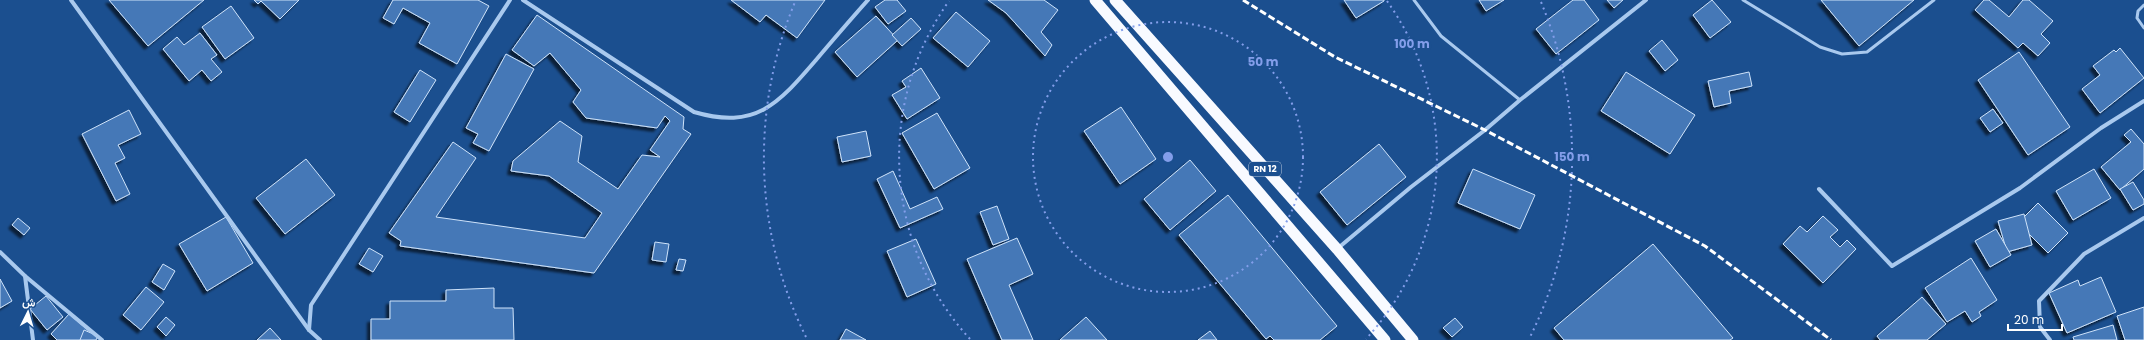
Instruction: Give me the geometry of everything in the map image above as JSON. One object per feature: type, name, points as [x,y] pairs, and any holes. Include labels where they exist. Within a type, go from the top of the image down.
[{"type":"highway","name":"RN 12","points":[[1095,0],[1385,340]]},
{"type":"highway","name":"RN 12","points":[[1115,0],[1337,249],[1412,340]]},
{"type":"street","points":[[71,0],[309,330],[320,340]]},
{"type":"street","points":[[309,330],[311,305],[510,0]]},
{"type":"street","points":[[523,0],[694,112],[714,118],[735,118],[756,114],[774,104],[790,90],[868,0]]},
{"type":"street","points":[[1337,249],[1411,187],[1485,130],[1520,100],[1646,0]]},
{"type":"street","points":[[1819,189],[1892,266],[2020,188],[2101,128],[2144,101]]},
{"type":"street","points":[[2050,340],[2040,327],[2039,301],[2084,254],[2144,218]]},
{"type":"street","points":[[0,252],[24,276],[102,340]]},
{"type":"street","points":[[24,276],[33,340]]},
{"type":"lane","points":[[1414,0],[1441,36],[1520,100]]},
{"type":"lane","points":[[1744,0],[1820,47],[1842,54],[1867,52],[1934,0]]},
{"type":"lane","points":[[2144,5],[2138,11],[2137,18],[2144,28]]},
{"type":"building","points":[[109,0],[204,0],[148,46]]},
{"type":"building","points":[[254,0],[299,0],[280,19],[261,1],[258,4]]},
{"type":"building","points":[[393,0],[478,0],[489,6],[457,64],[419,43],[430,23],[403,8],[394,24],[383,18]]},
{"type":"building","points":[[731,0],[825,0],[797,38],[766,15],[760,22]]},
{"type":"building","points":[[885,0],[897,0],[906,11],[888,24],[875,7]]},
{"type":"building","points":[[988,0],[1044,0],[1058,10],[1041,32],[1052,45],[1045,56],[1006,13]]},
{"type":"building","points":[[1344,0],[1384,0],[1384,1],[1356,18]]},
{"type":"building","points":[[1479,0],[1504,0],[1486,11]]},
{"type":"building","points":[[1573,0],[1584,0],[1599,20],[1556,54],[1536,29]]},
{"type":"building","points":[[1607,0],[1623,0],[1614,8]]},
{"type":"building","points":[[1712,0],[1731,22],[1710,38],[1693,15]]},
{"type":"building","points":[[1821,0],[1914,0],[1859,46]]},
{"type":"building","points":[[1984,0],[1989,0],[2009,17],[2023,0],[2029,0],[2053,21],[2041,34],[2050,43],[2038,56],[2023,43],[2018,48],[1975,10]]},
{"type":"building","points":[[231,6],[254,38],[225,59],[202,27]]},
{"type":"building","points":[[956,12],[990,41],[968,67],[933,38]]},
{"type":"building","points":[[537,15],[684,117],[683,129],[691,134],[594,273],[400,246],[401,241],[389,233],[453,142],[476,158],[436,217],[585,238],[602,213],[549,176],[511,171],[513,161],[560,121],[582,136],[578,162],[618,189],[642,155],[660,157],[650,150],[670,121],[665,116],[657,128],[586,118],[573,102],[581,90],[550,53],[534,66],[512,50]]},
{"type":"building","points":[[876,16],[898,40],[857,77],[835,52]]},
{"type":"building","points":[[911,18],[921,29],[902,46],[892,35]]},
{"type":"building","points":[[200,33],[217,55],[211,59],[222,72],[211,81],[202,70],[189,81],[163,49],[177,37],[184,45]]},
{"type":"building","points":[[1662,40],[1678,60],[1665,71],[1649,51]]},
{"type":"building","points":[[2120,48],[2144,78],[2100,113],[2082,89],[2100,75],[2093,66],[2114,50],[2116,52]]},
{"type":"building","points":[[2019,52],[2070,127],[2028,155],[1978,80]]},
{"type":"building","points":[[506,54],[534,69],[489,151],[473,143],[478,134],[466,128]]},
{"type":"building","points":[[921,68],[940,98],[907,119],[892,95],[906,87],[902,81]]},
{"type":"building","points":[[420,70],[436,80],[410,122],[394,112]]},
{"type":"building","points":[[1626,72],[1695,115],[1670,154],[1601,111]]},
{"type":"building","points":[[1749,72],[1752,86],[1729,91],[1731,103],[1714,107],[1708,81]]},
{"type":"building","points":[[1121,107],[1156,159],[1120,184],[1084,131]]},
{"type":"building","points":[[1993,109],[2003,123],[1990,132],[1980,118]]},
{"type":"building","points":[[129,110],[141,134],[118,145],[125,158],[115,163],[130,194],[116,201],[82,134]]},
{"type":"building","points":[[937,113],[970,168],[934,189],[902,133]]},
{"type":"building","points":[[2131,129],[2144,144],[2144,169],[2120,190],[2101,167],[2131,142],[2124,135]]},
{"type":"building","points":[[866,131],[871,156],[842,162],[837,137]]},
{"type":"building","points":[[1379,144],[1406,177],[1347,225],[1320,192]]},
{"type":"building","points":[[306,159],[335,195],[285,234],[256,198]]},
{"type":"building","points":[[1190,160],[1216,191],[1170,230],[1144,199]]},
{"type":"building","points":[[1473,169],[1535,195],[1520,229],[1458,203]]},
{"type":"building","points":[[2094,169],[2111,198],[2073,220],[2056,191]]},
{"type":"building","points":[[893,171],[910,209],[937,197],[943,209],[900,228],[877,179]]},
{"type":"building","points":[[2133,182],[2144,200],[2144,204],[2133,210],[2120,189]]},
{"type":"building","points":[[1228,195],[1337,326],[1320,340],[1274,340],[1270,336],[1266,339],[1179,235]]},
{"type":"building","points":[[2038,203],[2068,233],[2048,253],[2018,223]]},
{"type":"building","points":[[997,206],[1009,239],[993,245],[980,212]]},
{"type":"building","points":[[2024,214],[2032,245],[2007,252],[1998,221]]},
{"type":"building","points":[[1823,216],[1838,230],[1830,237],[1840,247],[1847,240],[1856,249],[1823,283],[1783,244],[1800,226],[1807,232]]},
{"type":"building","points":[[226,217],[253,263],[207,291],[179,244]]},
{"type":"building","points":[[18,218],[30,228],[24,235],[12,225]]},
{"type":"building","points":[[1996,229],[2011,255],[1990,267],[1975,241]]},
{"type":"building","points":[[1017,238],[1033,274],[1009,285],[1033,340],[1002,340],[967,259]]},
{"type":"building","points":[[916,239],[936,284],[907,297],[887,251]]},
{"type":"building","points":[[655,242],[669,244],[666,262],[652,260]]},
{"type":"building","points":[[1653,244],[1733,338],[1730,340],[1564,340],[1554,328]]},
{"type":"building","points":[[369,248],[383,256],[373,272],[359,264]]},
{"type":"building","points":[[1971,258],[1997,300],[1979,312],[1981,316],[1972,322],[1965,311],[1947,322],[1925,288]]},
{"type":"building","points":[[679,259],[686,260],[683,271],[676,270]]},
{"type":"building","points":[[163,264],[175,271],[164,290],[152,282]]},
{"type":"building","points":[[2101,277],[2116,312],[2067,333],[2049,293],[2078,280],[2080,286]]},
{"type":"building","points":[[0,279],[12,301],[0,308]]},
{"type":"building","points":[[146,287],[164,302],[141,330],[123,315]]},
{"type":"building","points":[[494,288],[494,308],[513,308],[514,340],[371,340],[371,319],[390,319],[390,301],[446,301],[446,290]]},
{"type":"building","points":[[46,296],[63,317],[47,330],[30,309]]},
{"type":"building","points":[[1922,297],[1946,324],[1927,340],[1880,340],[1877,336]]},
{"type":"building","points":[[2144,307],[2144,340],[2125,340],[2117,316]]},
{"type":"building","points":[[69,314],[90,332],[82,340],[57,340],[51,334]]},
{"type":"building","points":[[166,317],[175,325],[166,336],[157,327]]},
{"type":"building","points":[[1086,317],[1107,340],[1060,340]]},
{"type":"building","points":[[1455,318],[1463,327],[1452,337],[1443,328]]},
{"type":"building","points":[[2113,325],[2117,340],[2074,340],[2073,337]]},
{"type":"building","points":[[270,328],[281,340],[257,340]]},
{"type":"building","points":[[846,329],[866,340],[840,340]]},
{"type":"building","points":[[84,330],[98,336],[96,340],[80,340]]},
{"type":"building","points":[[1210,331],[1217,340],[1198,340]]},
{"type":"railway","points":[[1243,0],[1335,57],[1485,130],[1705,246],[1831,340]]}]
